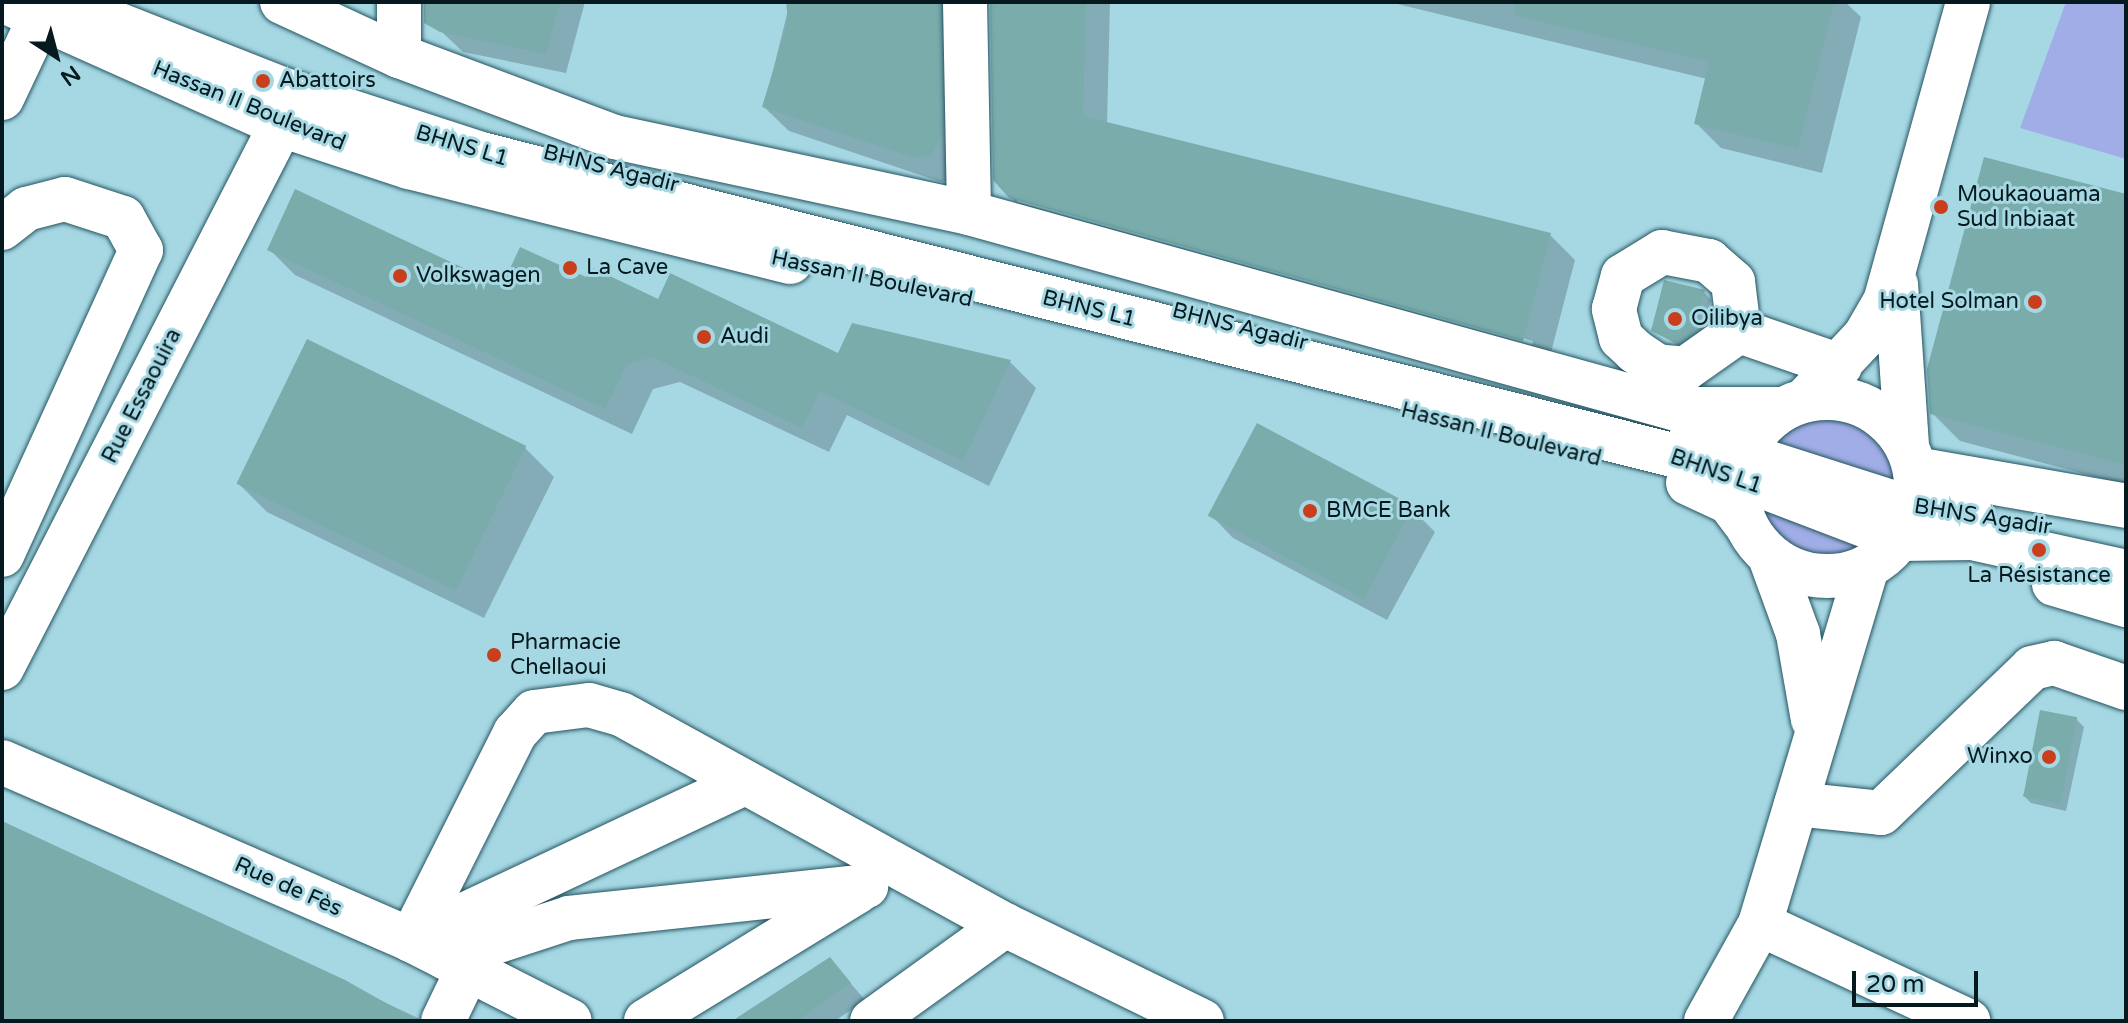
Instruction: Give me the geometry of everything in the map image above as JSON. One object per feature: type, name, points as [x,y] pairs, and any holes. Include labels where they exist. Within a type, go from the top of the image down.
[{"type":"street","name":"BHNS Agadir","points":[[134,2],[540,152],[1741,464],[1897,515],[2026,520],[2126,545]]},
{"type":"street","points":[[282,2],[399,56],[615,137],[969,213],[1676,409],[1864,406],[1897,515],[1948,553],[2126,605]]},
{"type":"street","points":[[399,2],[399,56]]},
{"type":"street","points":[[965,2],[969,213]]},
{"type":"street","points":[[1744,522],[1741,464],[1794,405],[1840,366],[1868,332],[1898,265],[1968,2]]},
{"type":"street","name":"BHNS L1","points":[[35,9],[481,154],[1696,461],[1741,464]]},
{"type":"street","points":[[2,98],[35,9]]},
{"type":"street","name":"Hassan II Boulevard","points":[[35,9],[281,125],[689,241],[963,298],[1699,486],[1729,502],[1770,557],[1798,634],[1815,729]]},
{"type":"street","name":"Rue Essaouira","points":[[2,668],[281,125]]},
{"type":"street","points":[[2,228],[26,209],[65,199],[123,218],[141,250],[208,268]]},
{"type":"street","points":[[2,555],[141,250]]},
{"type":"street","points":[[1706,1021],[1760,924],[1815,729],[1897,515],[1898,265]]},
{"type":"street","points":[[1739,331],[1840,366]]},
{"type":"street","points":[[1770,557],[1823,577],[1897,515],[2126,506]]},
{"type":"street","points":[[1897,515],[1972,538],[2126,572]]},
{"type":"street","points":[[1796,804],[1881,813],[2032,668],[2054,663],[2126,688]]},
{"type":"street","points":[[443,1021],[442,956],[515,733],[534,712],[559,704],[621,714],[1005,925],[1202,1021]]},
{"type":"street","name":"Rue de Fès","points":[[2,762],[442,956],[570,1021]]},
{"type":"street","points":[[442,956],[745,783]]},
{"type":"street","points":[[442,956],[569,918],[866,886],[909,873]]},
{"type":"street","points":[[646,1021],[866,886]]},
{"type":"street","points":[[1760,924],[1968,1021]]},
{"type":"street","points":[[872,1021],[1005,925]]},
{"type":"shaded area","points":[[2066,2],[2126,2],[2126,159],[2020,128]]},
{"type":"shaded area","points":[[1828,418],[1855,423],[1877,439],[1893,461],[1898,488],[1893,515],[1877,537],[1855,553],[1828,558],[1801,553],[1779,537],[1763,515],[1758,488],[1763,461],[1779,439],[1801,423]]},
{"type":"building","points":[[424,2],[560,2],[546,54],[440,32],[424,23]]},
{"type":"building","points":[[786,2],[940,2],[942,134],[932,155],[915,158],[762,107],[788,21]]},
{"type":"building","points":[[990,2],[1086,2],[1083,116],[1551,233],[1523,341],[1009,198],[993,180]]},
{"type":"building","points":[[1515,2],[1834,2],[1798,149],[1694,124],[1709,62],[1514,15]]},
{"type":"building","name":"Hotel Solman","points":[[1984,157],[2126,194],[2126,465],[1930,414],[1927,369]]},
{"type":"building","points":[[295,189],[502,286],[520,247],[586,277],[591,267],[658,299],[670,273],[838,353],[852,323],[1011,360],[963,461],[820,391],[802,428],[652,357],[627,364],[605,409],[267,250]]},
{"type":"building","name":"Oilibya","points":[[1664,280],[1705,290],[1693,333],[1678,343],[1651,331]]},
{"type":"building","points":[[307,339],[526,446],[456,591],[236,484]]},
{"type":"building","name":"BMCE Bank","points":[[1257,423],[1413,506],[1364,599],[1208,516]]},
{"type":"building","points":[[2040,710],[2077,717],[2061,804],[2023,796]]},
{"type":"building","points":[[2,821],[345,980],[418,1021],[2,1021]]},
{"type":"building","points":[[830,957],[851,983],[797,1021],[732,1021]]},
{"type":"place","name":"Abattoirs","points":[[263,81]]},
{"type":"place","name":"Moukaouama Sud Inbiaat","points":[[1941,207]]},
{"type":"place","name":"La Cave","points":[[570,268]]},
{"type":"place","name":"Volkswagen","points":[[400,276]]},
{"type":"place","name":"Hotel Solman","points":[[2035,302]]},
{"type":"place","name":"Oilibya","points":[[1675,319]]},
{"type":"place","name":"Audi","points":[[704,337]]},
{"type":"place","name":"BMCE Bank","points":[[1310,511]]},
{"type":"place","name":"La Résistance","points":[[2039,550]]},
{"type":"place","name":"Pharmacie Chellaoui","points":[[494,655]]},
{"type":"place","name":"Winxo","points":[[2049,757]]}]
